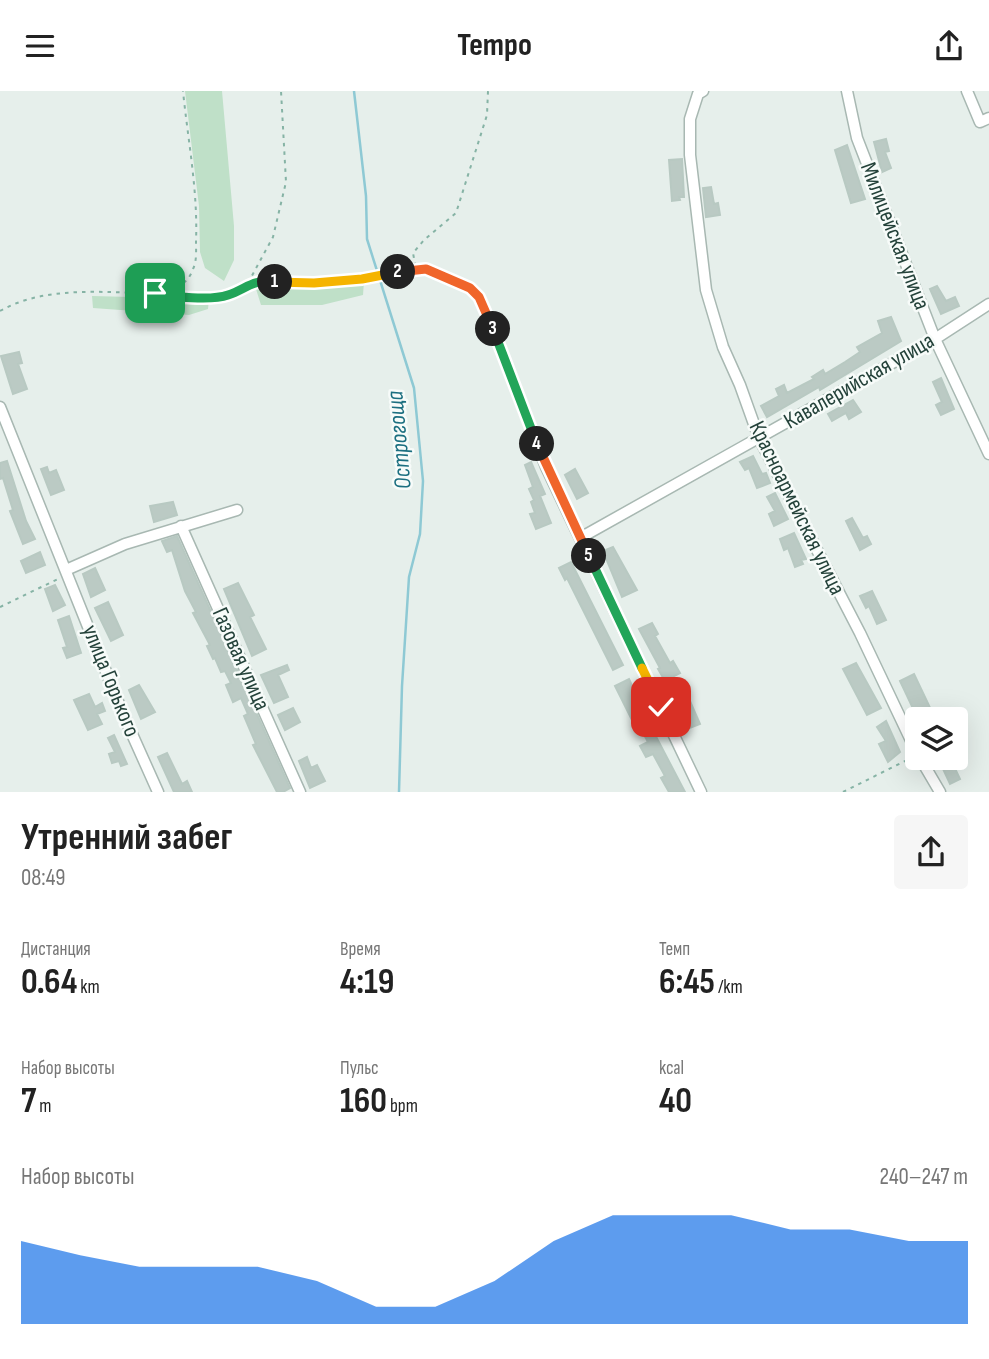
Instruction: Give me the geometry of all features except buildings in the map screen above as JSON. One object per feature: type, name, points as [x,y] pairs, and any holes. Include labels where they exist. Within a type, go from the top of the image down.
[{"type":"street","name":"Красноармейская улица","points":[[703,91],[698,94],[690,119],[690,155],[706,290],[723,347],[759,438],[860,633],[905,728]]},
{"type":"street","name":"Милицейская улица","points":[[847,91],[857,138],[935,339],[989,454]]},
{"type":"street","points":[[967,91],[981,122],[989,118]]},
{"type":"street","name":"Кавалерийская улица","points":[[580,538],[935,339],[989,304]]},
{"type":"street","points":[[519,397],[546,467],[701,792]]},
{"type":"street","name":"улица Горького","points":[[0,407],[123,714],[158,792]]},
{"type":"street","points":[[67,572],[125,544],[237,510]]},
{"type":"street","name":"Газовая улица","points":[[181,526],[300,792]]},
{"type":"street","name":"Красноармейская улица","points":[[927,770],[940,792]]},
{"type":"path","points":[[155,293],[180,286],[194,268],[196,256],[195,192],[183,91]]},
{"type":"path","points":[[247,284],[273,237],[286,182],[281,91]]},
{"type":"path","points":[[488,91],[488,115],[456,213],[413,253],[415,264],[459,281],[479,297],[519,397]]},
{"type":"path","points":[[0,311],[39,295],[155,293],[169,296],[219,297],[262,280],[314,283],[426,269]]},
{"type":"path","points":[[0,607],[67,572]]},
{"type":"path","points":[[843,792],[905,761]]},
{"type":"green space","points":[[185,91],[222,91],[234,226],[234,260],[224,281],[205,268],[200,252],[199,206]]},
{"type":"green space","points":[[364,281],[363,295],[322,305],[261,305],[256,289]]},
{"type":"green space","points":[[92,296],[209,299],[208,309],[189,315],[93,308]]},
{"type":"waterway","name":"Острогоща","points":[[354,91],[366,196],[367,239],[414,388],[423,481],[420,534],[409,577],[399,792]]},
{"type":"route","points":[[155,293],[169,296],[219,297],[262,280],[314,283],[426,269],[470,288],[479,297],[490,320],[546,467],[661,707]]}]
